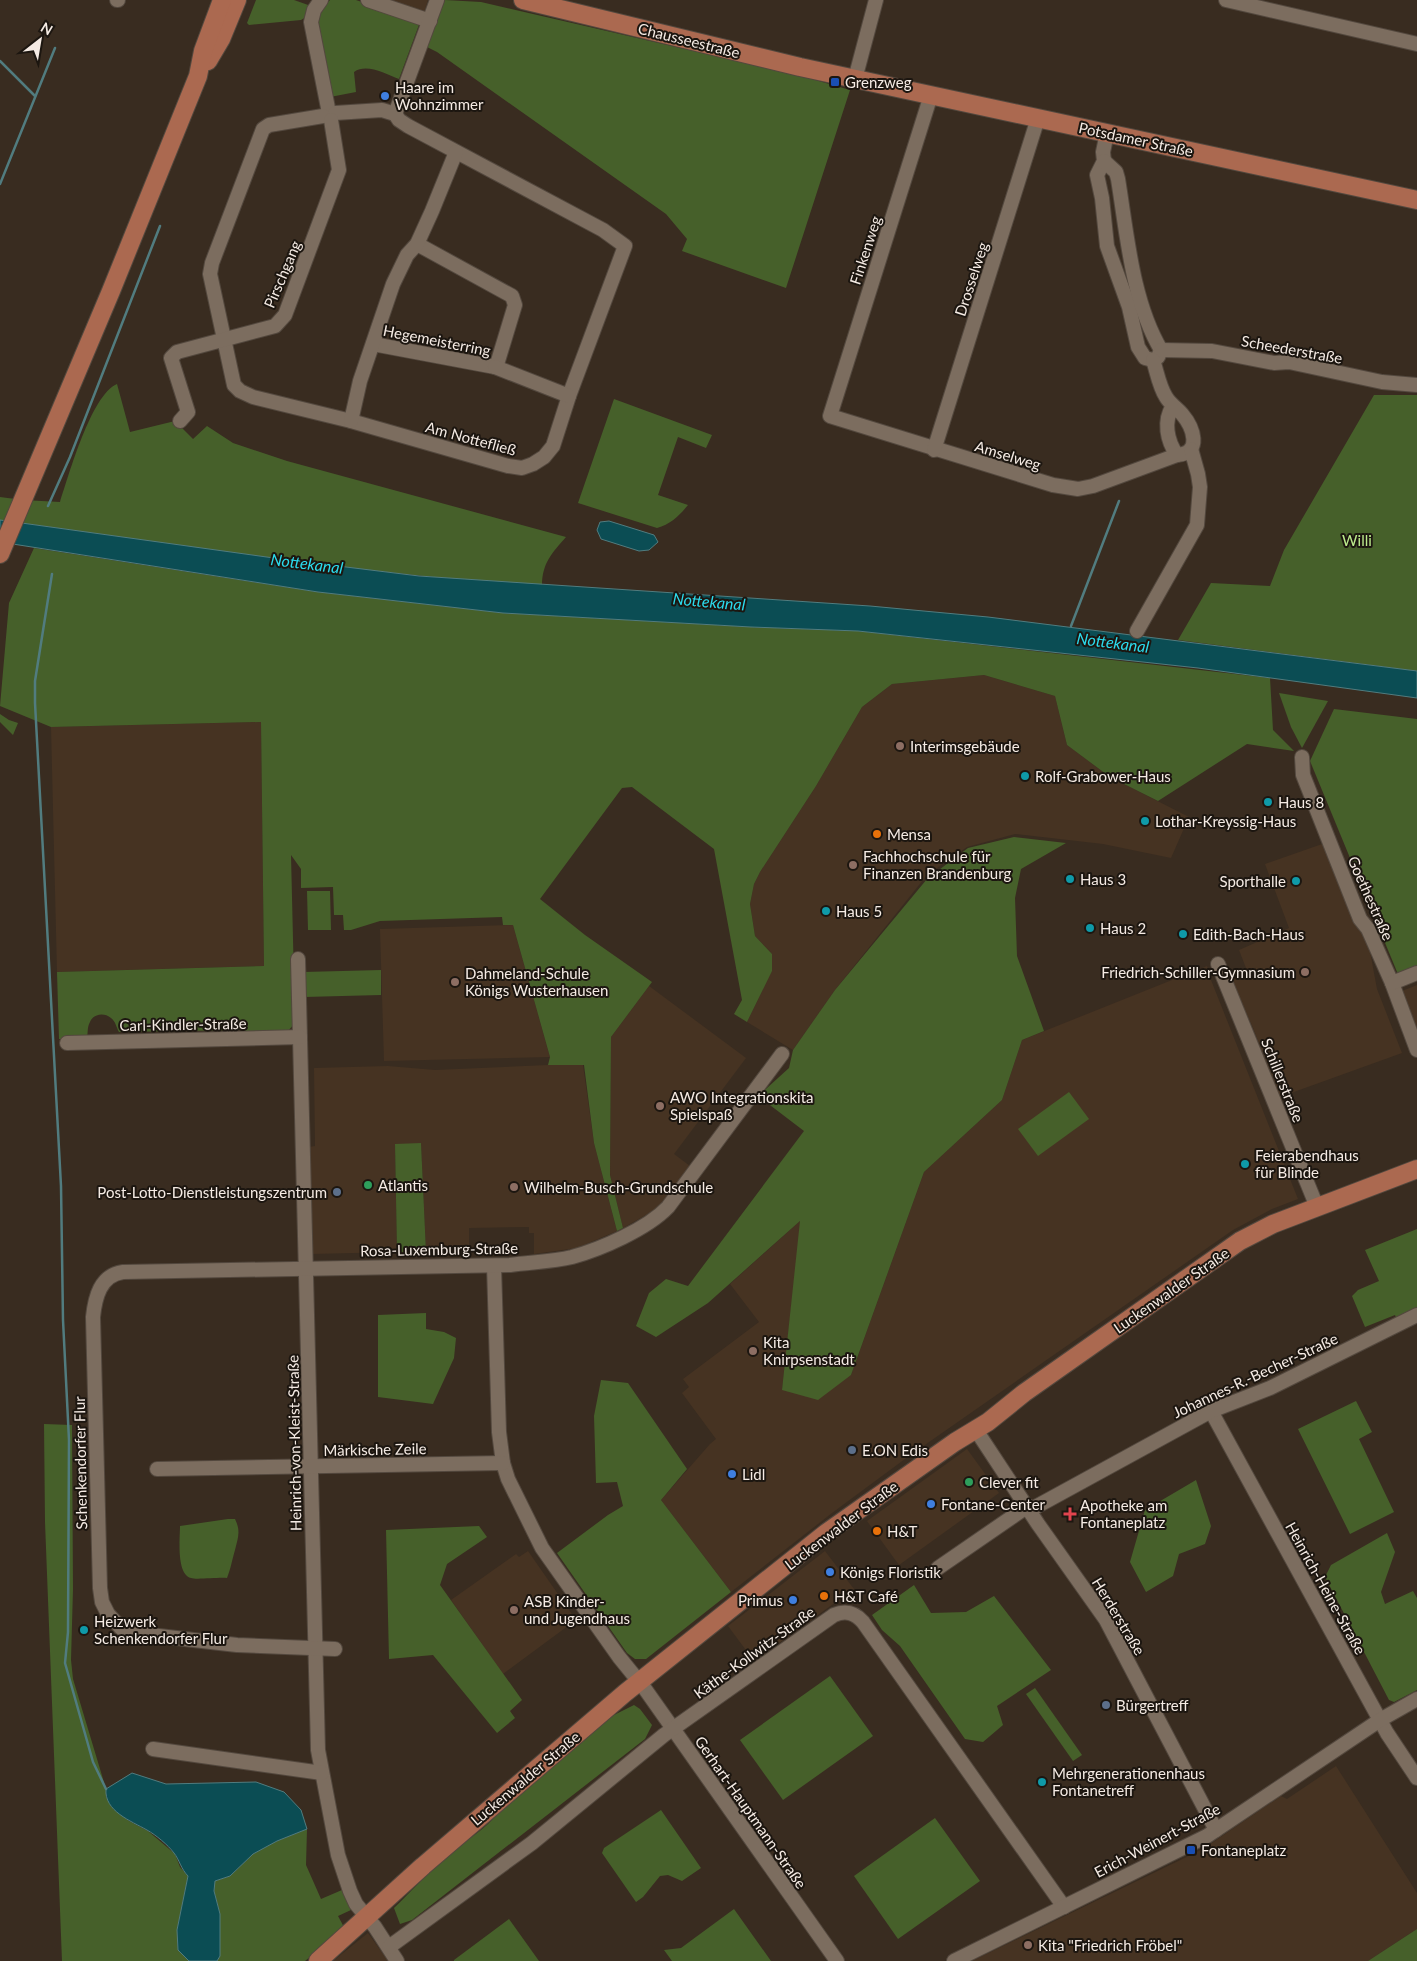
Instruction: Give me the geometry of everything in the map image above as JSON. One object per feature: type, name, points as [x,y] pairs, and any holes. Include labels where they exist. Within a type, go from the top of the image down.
[{"type":"main road","points":[[0,554],[118,275],[198,76],[203,50],[222,0]]},
{"type":"main road","points":[[198,76],[217,47],[237,0]]},
{"type":"main road","name":"Chausseestraße","points":[[524,0],[855,79]]},
{"type":"main road","name":"Potsdamer Straße","points":[[855,79],[1417,200]]},
{"type":"main road","name":"Luckenwalder Straße","points":[[318,1961],[430,1860],[639,1681],[826,1533],[955,1442],[976,1430],[1024,1393],[1232,1247],[1267,1226],[1417,1169]]},
{"type":"street","name":"Pirschgang","points":[[180,421],[188,412],[171,358],[177,352],[275,326],[285,315],[339,170],[310,22],[314,10],[321,0]]},
{"type":"street","points":[[368,0],[430,21]]},
{"type":"street","points":[[395,114],[437,0]]},
{"type":"street","points":[[855,79],[876,0]]},
{"type":"street","points":[[1226,0],[1277,6],[1417,44]]},
{"type":"street","name":"Finkenweg","points":[[830,416],[932,95]]},
{"type":"street","name":"Am Nottefließ","points":[[382,110],[395,114],[399,120],[408,126],[603,230],[624,246],[569,396],[553,446],[544,457],[534,464],[522,468],[508,466],[350,421],[254,397],[240,391],[234,384],[210,274],[212,263],[263,130],[269,125],[329,114],[382,110]]},
{"type":"street","name":"Drosselweg","points":[[934,450],[1038,118]]},
{"type":"street","points":[[1107,133],[1104,161],[1097,175],[1102,198],[1107,246],[1129,307],[1138,347],[1145,358],[1157,355]]},
{"type":"street","name":"Hegemeisterring","points":[[350,421],[360,381],[393,284],[407,255],[417,244],[456,152]]},
{"type":"street","points":[[1104,161],[1116,172],[1118,179],[1132,264],[1157,355],[1160,386],[1173,406],[1182,414],[1190,429],[1194,440],[1194,445],[1191,449],[1199,480],[1200,504],[1197,525],[1137,631]]},
{"type":"street","name":"Hegemeisterring","points":[[417,244],[512,296],[515,305],[496,367]]},
{"type":"street","name":"Hegemeisterring","points":[[373,344],[496,367],[569,396]]},
{"type":"street","name":"Scheederstraße","points":[[1157,355],[1212,352],[1274,363],[1289,362],[1382,382],[1417,385]]},
{"type":"street","points":[[1173,406],[1168,414],[1167,424],[1168,436],[1172,448],[1177,455]]},
{"type":"street","name":"Amselweg","points":[[830,416],[934,450],[1053,485],[1078,489],[1122,476],[1188,452],[1191,449]]},
{"type":"street","name":"Goethestraße","points":[[1302,757],[1304,775],[1360,919],[1368,930],[1392,984],[1417,1050]]},
{"type":"street","name":"Heinrich-von-Kleist-Straße","points":[[298,959],[318,1750],[343,1870],[353,1898],[367,1918]]},
{"type":"street","name":"Schillerstraße","points":[[1218,964],[1317,1207]]},
{"type":"street","points":[[1392,984],[1417,973]]},
{"type":"street","name":"Carl-Kindler-Straße","points":[[68,1043],[300,1037]]},
{"type":"street","name":"Rosa-Luxemburg-Straße","points":[[306,1268],[494,1266],[570,1258],[596,1250],[661,1214],[671,1204],[782,1054]]},
{"type":"street","name":"Gerhart-Hauptmann-Straße","points":[[494,1266],[499,1432],[504,1463],[511,1487],[542,1548],[619,1657],[674,1729],[837,1961]]},
{"type":"street","name":"Schenkendorfer Flur","points":[[306,1268],[113,1274],[102,1285],[93,1318],[100,1588],[102,1602],[108,1614],[121,1628],[145,1635],[237,1645],[335,1649]]},
{"type":"street","name":"Johannes-R.-Becher-Straße","points":[[1029,1508],[1211,1411],[1270,1388],[1417,1315]]},
{"type":"street","name":"Heinrich-Heine-Straße","points":[[1211,1411],[1380,1720],[1417,1778]]},
{"type":"street","name":"Herderstraße","points":[[976,1430],[1106,1620],[1216,1830]]},
{"type":"street","name":"Märkische Zeile","points":[[157,1469],[504,1463]]},
{"type":"street","points":[[938,1568],[1029,1508]]},
{"type":"street","name":"Käthe-Kollwitz-Straße","points":[[389,1947],[532,1843],[674,1729],[834,1614],[844,1612],[852,1614],[863,1622],[1064,1907]]},
{"type":"street","name":"Erich-Weinert-Straße","points":[[954,1961],[1216,1830],[1380,1720],[1417,1699]]},
{"type":"street","points":[[153,1749],[322,1773]]},
{"type":"street","points":[[367,1918],[397,1961]]},
{"type":"shaded area","points":[[375,0],[428,0],[423,16]]},
{"type":"shaded area","name":"Fachhochschule für Finanzen Brandenburg","points":[[984,675],[1055,696],[1067,745],[1110,777],[1189,817],[1171,858],[1103,844],[1015,834],[967,847],[927,875],[835,990],[793,1050],[747,1022],[772,970],[772,954],[755,936],[750,904],[754,884],[760,872],[816,786],[862,707],[892,684]]},
{"type":"shaded area","points":[[261,722],[264,966],[57,972],[51,727]]},
{"type":"shaded area","name":"Friedrich-Schiller-Gymnasium","points":[[1325,843],[1366,930],[1377,989],[1402,1053],[1280,1097],[1253,1028],[1229,975],[1246,968],[1239,950],[1289,928],[1265,864]]},
{"type":"shaded area","name":"Dahmeland-Schule Königs Wusterhausen","points":[[513,925],[550,1057],[384,1061],[380,929]]},
{"type":"shaded area","points":[[1207,966],[1298,1199],[1272,1209],[1233,1230],[909,1456],[731,1592],[661,1500],[716,1439],[682,1393],[689,1387],[683,1379],[759,1322],[730,1284],[801,1220],[782,1390],[851,1375],[924,1172],[1002,1100],[1022,1040]]},
{"type":"shaded area","points":[[1417,985],[1417,1028],[1402,991]]},
{"type":"shaded area","name":"AWO Integrationskita Spielspaß","points":[[649,986],[746,1058],[674,1154],[690,1166],[660,1207],[623,1228],[610,1175],[611,1037]]},
{"type":"shaded area","name":"Wilhelm-Busch-Grundschule","points":[[583,1065],[594,1143],[617,1231],[577,1248],[534,1254],[534,1233],[529,1233],[529,1227],[469,1228],[469,1251],[426,1252],[421,1144],[395,1144],[397,1252],[311,1254],[309,1147],[315,1146],[314,1068],[388,1066],[435,1070]]},
{"type":"shaded area","name":"Fontane-Center","points":[[967,1449],[999,1493],[899,1565],[867,1521]]},
{"type":"shaded area","name":"ASB Kinder- und Jugendhaus","points":[[528,1551],[576,1620],[503,1674],[451,1600],[516,1554],[519,1557]]},
{"type":"shaded area","points":[[825,1551],[854,1589],[754,1661],[728,1626]]},
{"type":"shaded area","points":[[1336,1766],[1417,1893],[1417,1929],[1368,1961],[972,1961],[1203,1849],[1281,1796],[1287,1799]]},
{"type":"shaded area","points":[[368,1933],[388,1961],[333,1961]]},
{"type":"green space","points":[[256,0],[294,0],[311,6],[306,17],[301,20],[249,25],[247,23]]},
{"type":"green space","points":[[330,0],[356,0],[420,22],[399,79],[376,70],[359,70],[354,72],[356,92],[330,97],[315,27],[318,13]]},
{"type":"green space","points":[[445,0],[481,2],[798,75],[850,90],[786,288],[682,251],[687,239],[666,214],[437,52],[427,47]]},
{"type":"green space","points":[[117,384],[130,432],[175,421],[193,439],[207,426],[233,443],[287,461],[566,537],[552,553],[546,565],[542,586],[474,581],[338,566],[0,520],[0,497],[60,502],[75,456],[90,419],[107,391]]},
{"type":"green space","name":"Willi","points":[[1374,395],[1417,395],[1417,671],[1178,640],[1211,583],[1270,586],[1284,550]]},
{"type":"green space","points":[[614,399],[712,435],[706,448],[678,437],[658,495],[688,505],[674,519],[657,528],[578,503]]},
{"type":"green space","points":[[34,548],[318,592],[503,613],[858,631],[1270,678],[1273,730],[1294,751],[1247,744],[1158,801],[1110,777],[1067,745],[1055,696],[984,675],[892,684],[862,707],[816,786],[754,884],[750,904],[755,936],[772,954],[772,971],[747,1022],[734,1014],[742,1000],[714,849],[632,787],[622,788],[540,899],[585,935],[652,982],[611,1037],[610,1175],[623,1228],[617,1231],[594,1143],[584,1065],[548,1065],[550,1057],[513,925],[503,925],[502,917],[380,921],[351,930],[344,930],[343,915],[334,915],[333,887],[301,888],[301,869],[291,855],[295,1023],[288,1031],[244,1036],[241,1030],[119,1032],[113,1020],[108,1016],[102,1015],[91,1019],[88,1026],[87,1039],[59,1039],[57,972],[264,966],[261,722],[51,727],[0,706],[9,603]]},
{"type":"green space","points":[[1279,693],[1328,701],[1302,748],[1291,727]]},
{"type":"green space","points":[[1334,709],[1417,719],[1417,973],[1400,979],[1310,761]]},
{"type":"green space","points":[[0,714],[18,723],[13,735],[0,722]]},
{"type":"green space","points":[[1014,837],[1066,843],[1021,869],[1015,898],[1017,956],[1044,1031],[1022,1040],[1002,1100],[924,1172],[851,1375],[818,1400],[782,1390],[800,1221],[708,1303],[656,1337],[636,1326],[649,1293],[666,1279],[688,1286],[804,1131],[758,1096],[789,1068],[793,1050],[835,990],[927,879],[968,848]]},
{"type":"green space","points":[[307,891],[330,891],[331,930],[308,930]]},
{"type":"green space","points":[[381,970],[381,995],[304,997],[303,972]]},
{"type":"green space","points":[[1069,1092],[1089,1119],[1038,1156],[1018,1129]]},
{"type":"green space","points":[[421,1143],[426,1252],[397,1252],[395,1144]]},
{"type":"green space","points":[[1417,1229],[1417,1313],[1399,1325],[1395,1315],[1365,1327],[1352,1296],[1358,1290],[1379,1281],[1365,1250]]},
{"type":"green space","points":[[426,1313],[426,1329],[444,1332],[456,1338],[454,1358],[433,1404],[378,1397],[378,1315]]},
{"type":"green space","points":[[601,1380],[628,1383],[687,1469],[661,1500],[731,1592],[646,1659],[635,1659],[627,1653],[557,1553],[623,1506],[617,1482],[596,1483],[594,1416]]},
{"type":"green space","points":[[1356,1401],[1372,1432],[1359,1439],[1394,1512],[1350,1534],[1298,1429]]},
{"type":"green space","points":[[44,1424],[72,1425],[73,1589],[71,1660],[73,1679],[106,1789],[106,1797],[112,1807],[129,1821],[148,1831],[175,1854],[180,1867],[188,1876],[177,1930],[178,1950],[189,1961],[62,1961],[45,1522]]},
{"type":"green space","points":[[1196,1480],[1211,1526],[1205,1544],[1179,1554],[1173,1576],[1146,1592],[1130,1562],[1145,1510]]},
{"type":"green space","points":[[235,1519],[238,1534],[227,1578],[194,1579],[186,1575],[180,1555],[180,1526]]},
{"type":"green space","points":[[479,1526],[487,1537],[447,1564],[440,1585],[522,1700],[510,1711],[515,1718],[497,1733],[433,1655],[389,1659],[386,1530]]},
{"type":"green space","points":[[1387,1533],[1395,1552],[1381,1592],[1385,1604],[1413,1591],[1417,1598],[1417,1690],[1394,1702],[1389,1700],[1325,1577],[1331,1565]]},
{"type":"green space","points":[[914,1585],[931,1613],[966,1612],[994,1596],[1051,1670],[997,1706],[1003,1725],[983,1742],[965,1739],[900,1646],[882,1630],[872,1615]]},
{"type":"green space","points":[[830,1676],[873,1736],[783,1800],[740,1740]]},
{"type":"green space","points":[[1035,1688],[1082,1755],[1073,1761],[1026,1694]]},
{"type":"green space","points":[[634,1705],[640,1709],[652,1725],[645,1739],[412,1920],[400,1924],[394,1908],[442,1860],[481,1830],[499,1812],[603,1722]]},
{"type":"green space","points":[[661,1810],[701,1868],[682,1881],[668,1875],[660,1876],[643,1897],[636,1902],[602,1853],[604,1848]]},
{"type":"green space","points":[[935,1818],[980,1881],[898,1939],[854,1876]]},
{"type":"green space","points":[[307,1829],[306,1865],[321,1899],[342,1890],[351,1910],[338,1916],[345,1929],[305,1961],[217,1961],[220,1956],[220,1914],[214,1891],[215,1881],[230,1876],[253,1854],[277,1841]]},
{"type":"green space","points":[[734,1909],[771,1961],[672,1961],[664,1950],[681,1948]]},
{"type":"green space","points":[[509,1919],[539,1961],[454,1961],[454,1960]]},
{"type":"green space","points":[[1417,1929],[1417,1961],[1368,1961]]},
{"type":"water","name":"Nottekanal","points":[[0,520],[419,576],[870,606],[988,617],[1417,671],[1417,698],[1198,668],[858,631],[503,613],[318,592],[0,542]]},
{"type":"water","points":[[609,521],[654,535],[658,542],[649,550],[639,551],[601,539],[597,530],[600,522]]},
{"type":"water","points":[[132,1773],[166,1784],[256,1782],[284,1792],[301,1810],[307,1829],[277,1841],[253,1854],[230,1876],[215,1881],[214,1891],[220,1914],[220,1956],[217,1961],[189,1961],[178,1950],[177,1930],[188,1876],[176,1855],[158,1837],[126,1819],[109,1803],[106,1789]]},
{"type":"waterway","points":[[0,184],[55,48]]},
{"type":"waterway","points":[[0,61],[35,96]]},
{"type":"waterway","points":[[48,506],[70,457],[160,226]]},
{"type":"waterway","name":"Nottekanal","points":[[1071,626],[1119,501]]},
{"type":"waterway","points":[[52,574],[35,681],[35,703],[61,1186],[63,1320],[69,1440],[68,1632],[65,1663],[93,1762],[106,1789]]},
{"type":"place","name":"Grenzweg","points":[[835,82]]},
{"type":"place","name":"Haare im Wohnzimmer","points":[[385,96]]},
{"type":"place","name":"Interimsgebäude","points":[[900,746]]},
{"type":"place","name":"Rolf-Grabower-Haus","points":[[1025,776]]},
{"type":"place","name":"Haus 8","points":[[1268,802]]},
{"type":"place","name":"Lothar-Kreyssig-Haus","points":[[1145,821]]},
{"type":"place","name":"Mensa","points":[[877,834]]},
{"type":"place","name":"Fachhochschule für Finanzen Brandenburg","points":[[853,865]]},
{"type":"place","name":"Haus 3","points":[[1070,879]]},
{"type":"place","name":"Sporthalle","points":[[1296,881]]},
{"type":"place","name":"Haus 5","points":[[826,911]]},
{"type":"place","name":"Haus 2","points":[[1090,928]]},
{"type":"place","name":"Edith-Bach-Haus","points":[[1183,934]]},
{"type":"place","name":"Friedrich-Schiller-Gymnasium","points":[[1305,972]]},
{"type":"place","name":"Dahmeland-Schule Königs Wusterhausen","points":[[455,982]]},
{"type":"place","name":"AWO Integrationskita Spielspaß","points":[[660,1106]]},
{"type":"place","name":"Feierabendhaus für Blinde","points":[[1245,1164]]},
{"type":"place","name":"Atlantis","points":[[368,1185]]},
{"type":"place","name":"Wilhelm-Busch-Grundschule","points":[[514,1187]]},
{"type":"place","name":"Post-Lotto-Dienstleistungszentrum","points":[[337,1192]]},
{"type":"place","name":"Kita Knirpsenstadt","points":[[753,1351]]},
{"type":"place","name":"E.ON Edis","points":[[852,1450]]},
{"type":"place","name":"Lidl","points":[[732,1474]]},
{"type":"place","name":"Clever fit","points":[[969,1482]]},
{"type":"place","name":"Fontane-Center","points":[[931,1504]]},
{"type":"place","name":"Apotheke am Fontaneplatz","points":[[1070,1514]]},
{"type":"place","name":"H&T","points":[[877,1531]]},
{"type":"place","name":"Königs Floristik","points":[[830,1572]]},
{"type":"place","name":"H&T Café","points":[[824,1596]]},
{"type":"place","name":"Primus","points":[[793,1600]]},
{"type":"place","name":"ASB Kinder- und Jugendhaus","points":[[514,1610]]},
{"type":"place","name":"Heizwerk Schenkendorfer Flur","points":[[84,1630]]},
{"type":"place","name":"Bürgertreff","points":[[1106,1705]]},
{"type":"place","name":"Mehrgenerationenhaus Fontanetreff","points":[[1042,1782]]},
{"type":"place","name":"Fontaneplatz","points":[[1191,1850]]},
{"type":"place","name":"Kita \"Friedrich Fröbel\"","points":[[1028,1945]]}]
